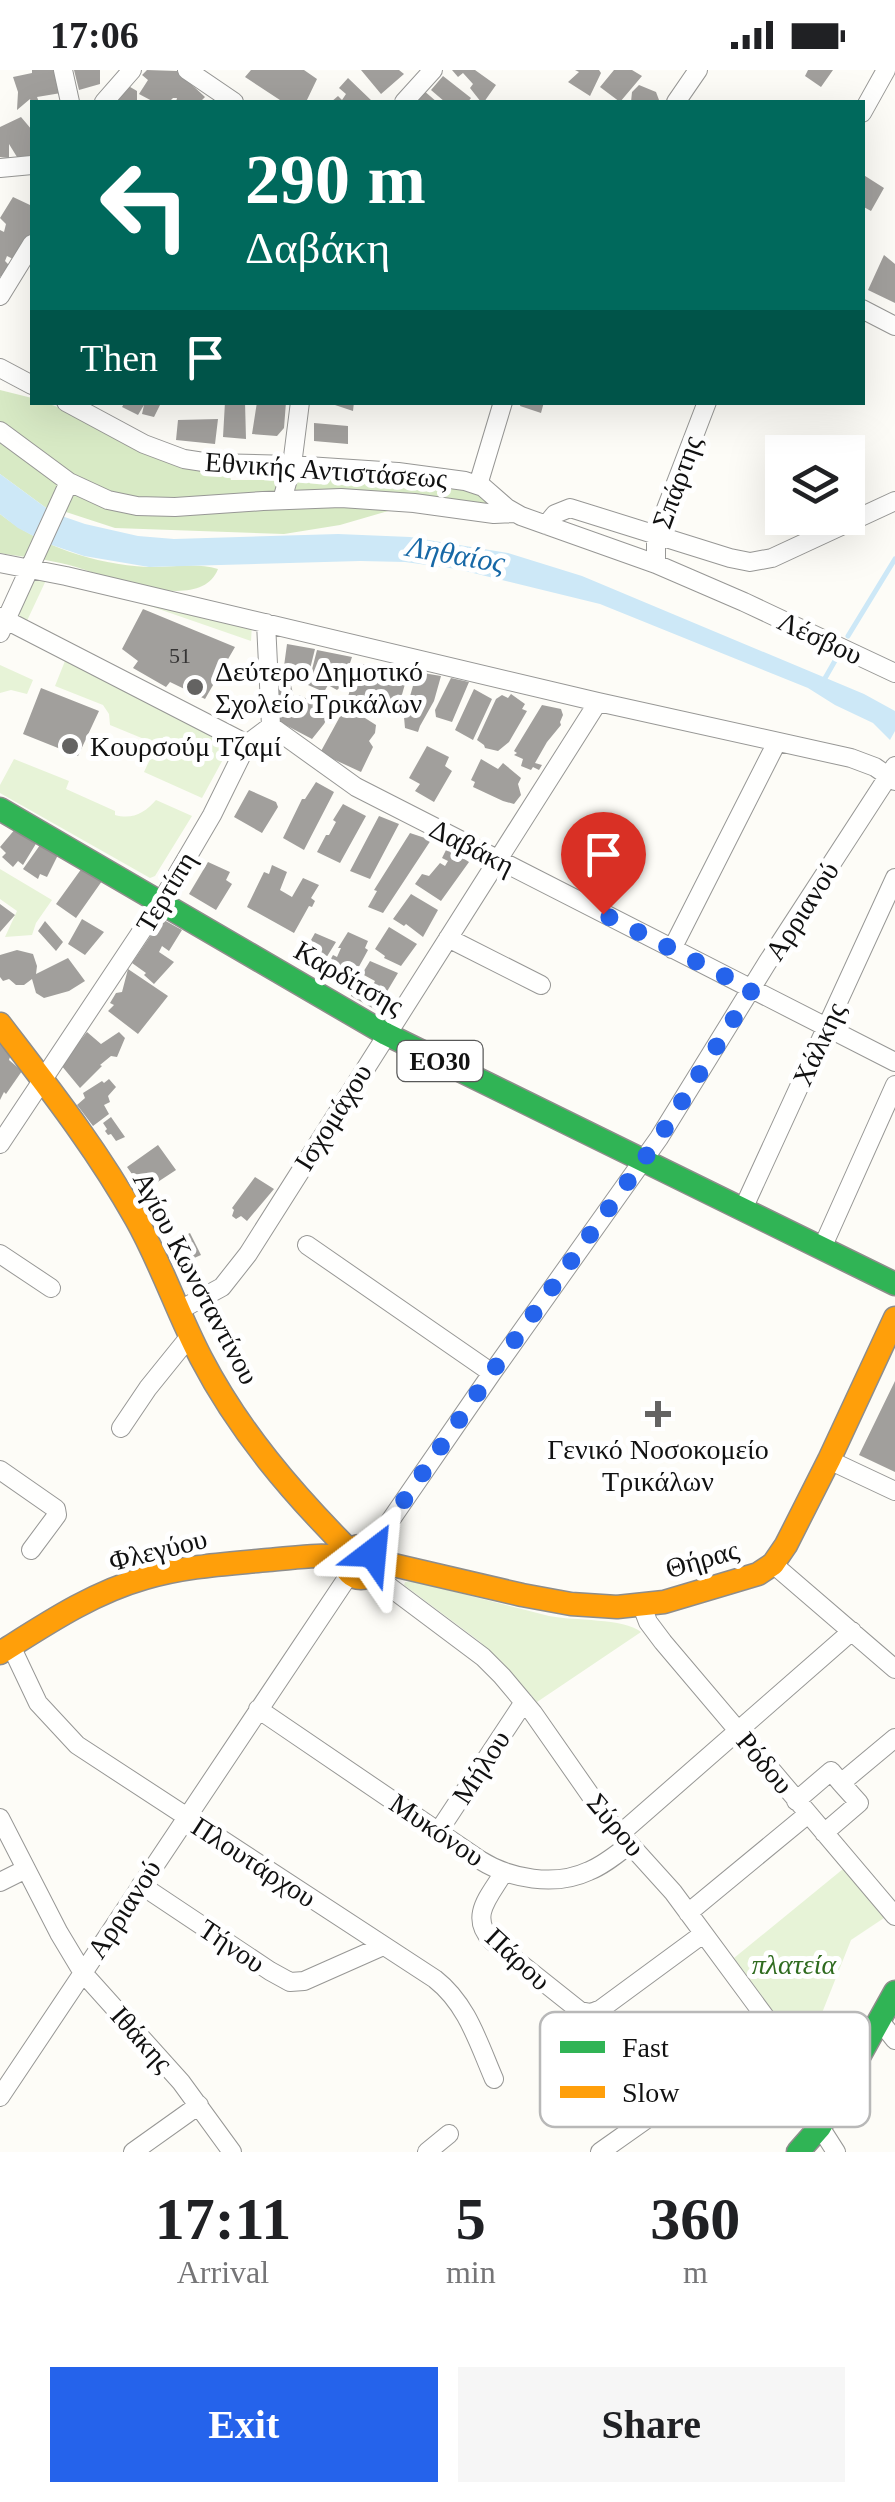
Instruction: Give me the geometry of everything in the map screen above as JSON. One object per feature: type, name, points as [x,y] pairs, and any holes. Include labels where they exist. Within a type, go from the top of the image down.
[{"type":"street","points":[[63,70],[70,100]]},
{"type":"street","points":[[106,100],[132,70]]},
{"type":"street","points":[[188,70],[231,100]]},
{"type":"street","points":[[406,100],[432,70]]},
{"type":"street","points":[[677,100],[698,70]]},
{"type":"street","points":[[865,108],[886,70]]},
{"type":"street","points":[[0,168],[30,165]]},
{"type":"street","points":[[0,296],[30,247]]},
{"type":"street","points":[[865,311],[895,326]]},
{"type":"street","points":[[0,368],[30,384]]},
{"type":"street","name":"Εθνικής Αντιστάσεως","points":[[72,405],[158,451],[184,459],[398,472],[478,484]]},
{"type":"street","points":[[282,500],[292,465],[300,405]]},
{"type":"street","points":[[502,405],[478,484],[515,513]]},
{"type":"street","name":"Σπάρτης","points":[[656,564],[656,535],[706,405]]},
{"type":"street","points":[[0,431],[69,482],[108,500],[154,508],[365,499],[515,513]]},
{"type":"street","points":[[69,482],[2,619],[247,744]]},
{"type":"street","points":[[546,525],[554,514],[570,508],[738,560],[760,561],[895,501]]},
{"type":"street","name":"Λέσβου","points":[[515,513],[656,564],[895,674]]},
{"type":"street","points":[[3,567],[30,568],[859,760],[893,774]]},
{"type":"street","points":[[261,622],[271,726]]},
{"type":"street","name":"Ισχομάχου","points":[[178,1312],[222,1288],[230,1279],[598,702]]},
{"type":"street","name":"Τερτίπη","points":[[0,1144],[161,902],[212,815],[247,744],[271,726]]},
{"type":"street","name":"Δαβάκη","points":[[271,726],[356,787],[895,1062]]},
{"type":"street","points":[[672,949],[776,742]]},
{"type":"street","name":"Αρριανού","points":[[0,2098],[345,1581],[659,1138],[893,774]]},
{"type":"street","name":"Καρδίτσης","points":[[0,809],[386,1034],[895,1284]]},
{"type":"street","name":"Χάλκης","points":[[743,1210],[895,878]]},
{"type":"street","points":[[448,938],[541,985]]},
{"type":"street","name":"Αγίου Κωνσταντίνου","points":[[0,1024],[131,1210],[178,1312],[226,1401],[302,1503],[361,1561]]},
{"type":"street","points":[[822,1248],[895,1084]]},
{"type":"street","points":[[307,1245],[492,1372]]},
{"type":"street","points":[[0,1254],[52,1288]]},
{"type":"street","name":"Θήρας","points":[[361,1561],[405,1566],[571,1604],[617,1607],[642,1606],[758,1574],[773,1564],[786,1546],[895,1318]]},
{"type":"street","points":[[122,1428],[190,1336]]},
{"type":"street","points":[[829,1460],[895,1491]]},
{"type":"street","points":[[0,1470],[56,1509],[57,1515],[31,1550]]},
{"type":"street","name":"Φλεγύου","points":[[6,1650],[79,1606],[141,1579],[220,1564],[315,1556],[334,1555],[361,1561]]},
{"type":"street","name":"Σύρου","points":[[361,1561],[483,1657],[524,1702],[591,1797],[656,1871],[761,2012]]},
{"type":"street","points":[[773,1564],[895,1669]]},
{"type":"street","name":"Ρόδου","points":[[642,1606],[657,1634],[895,1916]]},
{"type":"street","name":"Μυκόνου","points":[[258,1710],[488,1865],[543,1879],[573,1877],[598,1866],[852,1630]]},
{"type":"street","name":"Πλουτάρχου","points":[[6,1650],[38,1703],[87,1753],[435,1979],[454,1996],[469,2020],[494,2079]]},
{"type":"street","name":"Μήλου","points":[[438,1832],[524,1702]]},
{"type":"street","points":[[841,1783],[895,1738]]},
{"type":"street","points":[[688,1913],[802,1807],[832,1771],[859,1803],[824,1833]]},
{"type":"street","name":"Ιθάκης","points":[[0,1818],[83,1972],[199,2105],[232,2152]]},
{"type":"street","points":[[0,1882],[26,1870]]},
{"type":"street","name":"Πάρου","points":[[504,1872],[480,1914],[483,1931],[575,2008],[586,2012],[615,2000],[704,1934]]},
{"type":"street","name":"Τήνου","points":[[140,1885],[290,1982],[304,1981],[383,1946]]},
{"type":"street","points":[[870,2039],[895,1992]]},
{"type":"street","points":[[880,2021],[895,2040]]},
{"type":"street","points":[[133,2152],[199,2105]]},
{"type":"street","points":[[600,2152],[636,2127]]},
{"type":"street","points":[[798,2152],[817,2127]]},
{"type":"street","name":"Σύρου","points":[[829,2127],[836,2152]]},
{"type":"street","points":[[426,2152],[448,2134]]},
{"type":"green space","points":[[0,390],[30,398],[30,405],[52,405],[116,434],[228,468],[231,480],[294,480],[304,471],[367,473],[480,491],[491,506],[426,500],[340,525],[284,534],[115,528],[66,512],[53,513],[0,474]]},
{"type":"green space","points":[[0,514],[33,536],[88,558],[147,567],[218,569],[208,583],[172,591],[126,583],[60,563],[0,553]]},
{"type":"green space","points":[[33,574],[48,576],[25,625],[12,619]]},
{"type":"green space","points":[[124,597],[252,624],[251,641]]},
{"type":"green space","points":[[67,656],[233,741],[202,798],[144,772],[151,757],[144,739],[110,725],[103,705],[55,686]]},
{"type":"green space","points":[[0,665],[33,680],[27,694],[11,690],[0,693]]},
{"type":"green space","points":[[14,759],[69,781],[66,789],[115,811],[115,815],[138,814],[156,800],[192,816],[155,876],[150,878],[0,793],[0,785]]},
{"type":"green space","points":[[0,869],[52,900],[32,935],[5,937],[17,911],[0,899]]},
{"type":"green space","points":[[412,1581],[549,1616],[611,1622],[641,1632],[537,1702],[479,1641],[404,1585]]},
{"type":"green space","name":"πλατεία","points":[[843,1869],[884,1918],[851,1940],[822,2012],[774,2012],[734,1958]]},
{"type":"water","name":"Ληθαίος","points":[[0,474],[53,513],[138,536],[410,537],[508,553],[582,576],[864,694],[895,711],[895,731],[890,740],[873,723],[808,688],[600,604],[457,569],[360,561],[149,567],[84,556],[49,544],[0,514]]},
{"type":"building","points":[[55,70],[61,93],[30,99],[17,110],[18,92],[13,77]]},
{"type":"building","points":[[74,70],[100,70],[100,84],[79,90]]},
{"type":"building","points":[[147,70],[177,71],[205,97],[150,100],[139,94],[148,80],[142,75]]},
{"type":"building","points":[[251,70],[304,70],[317,79],[307,100],[280,100],[245,77]]},
{"type":"building","points":[[361,70],[399,70],[404,74],[381,94]]},
{"type":"building","points":[[452,70],[475,70],[496,85],[485,100],[479,100],[463,73],[458,77]]},
{"type":"building","points":[[575,70],[601,73],[590,96],[568,82],[579,72]]},
{"type":"building","points":[[614,70],[632,70],[642,76],[622,100],[600,87]]},
{"type":"building","points":[[808,70],[833,70],[821,87],[805,76]]},
{"type":"building","points":[[443,76],[471,98],[443,100],[431,90]]},
{"type":"building","points":[[348,78],[371,100],[342,100],[346,94],[339,88]]},
{"type":"building","points":[[125,84],[137,91],[137,100],[113,100]]},
{"type":"building","points":[[639,85],[656,92],[659,100],[631,100]]},
{"type":"building","points":[[423,90],[435,100],[414,100]]},
{"type":"building","points":[[21,117],[30,128],[30,158],[17,157],[9,144],[9,158],[0,157],[0,127]]},
{"type":"building","points":[[865,176],[884,188],[871,211],[865,208]]},
{"type":"building","points":[[13,197],[30,205],[30,238],[15,260],[7,256],[5,261],[12,268],[4,279],[0,276],[0,230],[4,232],[6,224],[0,218]]},
{"type":"building","points":[[884,255],[895,264],[895,303],[868,290]]},
{"type":"building","points":[[123,405],[144,405],[138,415]]},
{"type":"building","points":[[144,405],[160,405],[154,417],[142,414]]},
{"type":"building","points":[[225,405],[245,405],[246,439],[223,437]]},
{"type":"building","points":[[257,405],[286,405],[284,428],[277,436],[252,434]]},
{"type":"building","points":[[520,405],[543,405],[541,413]]},
{"type":"building","points":[[218,419],[215,444],[176,440],[178,420]]},
{"type":"building","points":[[314,423],[348,426],[348,444],[314,441]]},
{"type":"building","points":[[143,609],[235,647],[205,699],[170,682],[166,687],[133,668],[138,661],[122,649]]},
{"type":"building","points":[[287,644],[315,649],[306,685],[282,681]]},
{"type":"building","points":[[317,650],[352,657],[337,690],[328,685],[324,692],[308,685]]},
{"type":"building","points":[[358,663],[381,668],[379,676],[383,672],[407,677],[397,712],[390,717],[371,710],[373,701],[347,700]]},
{"type":"building","points":[[417,672],[441,676],[434,701],[418,732],[405,728],[404,717]]},
{"type":"building","points":[[451,678],[469,682],[452,722],[436,717],[435,710]]},
{"type":"building","points":[[277,684],[291,685],[295,702],[299,695],[313,702],[315,697],[334,702],[312,739],[278,721]]},
{"type":"building","points":[[41,688],[99,711],[78,756],[23,734]]},
{"type":"building","points":[[474,689],[492,699],[473,740],[455,730]]},
{"type":"building","points":[[511,694],[525,704],[522,709],[527,711],[509,742],[498,751],[485,748],[477,740],[496,699]]},
{"type":"building","points":[[542,705],[561,709],[563,715],[561,725],[535,763],[542,765],[539,770],[531,770],[521,766],[523,759],[514,751]]},
{"type":"building","points":[[343,711],[376,725],[369,741],[373,747],[361,772],[320,753]]},
{"type":"building","points":[[427,746],[449,757],[445,766],[452,771],[434,802],[415,791],[420,784],[409,778]]},
{"type":"building","points":[[481,759],[498,769],[503,763],[521,778],[521,795],[514,804],[473,787],[475,782],[471,780]]},
{"type":"building","points":[[316,782],[334,792],[304,850],[283,838],[302,799]]},
{"type":"building","points":[[249,790],[276,802],[278,807],[262,833],[234,817]]},
{"type":"building","points":[[343,804],[366,816],[340,863],[317,852]]},
{"type":"building","points":[[379,816],[399,824],[370,879],[350,871]]},
{"type":"building","points":[[16,828],[37,842],[23,865],[18,861],[13,867],[2,857],[6,853],[0,847]]},
{"type":"building","points":[[410,833],[431,840],[383,913],[368,907],[377,891],[374,890]]},
{"type":"building","points":[[40,845],[59,853],[47,877],[40,874],[38,879],[23,869]]},
{"type":"building","points":[[447,848],[469,862],[441,901],[415,884],[422,874],[429,876],[440,863],[445,866],[448,861],[442,858]]},
{"type":"building","points":[[208,862],[230,872],[226,880],[232,884],[216,910],[189,894]]},
{"type":"building","points":[[272,865],[287,872],[280,890],[292,897],[303,878],[319,885],[311,898],[315,901],[312,907],[309,906],[294,933],[247,907],[264,872],[269,874]]},
{"type":"building","points":[[82,868],[102,881],[76,918],[56,904]]},
{"type":"building","points":[[411,894],[438,910],[423,937],[393,919]]},
{"type":"building","points":[[0,904],[15,915],[0,932]]},
{"type":"building","points":[[82,919],[104,932],[85,955],[68,944]]},
{"type":"building","points":[[162,919],[182,930],[169,951],[162,946],[159,952],[174,962],[154,984],[132,963]]},
{"type":"building","points":[[45,921],[63,942],[56,951],[38,931]]},
{"type":"building","points":[[389,927],[417,944],[401,966],[375,949]]},
{"type":"building","points":[[348,932],[368,941],[368,950],[344,988],[322,975],[333,955],[337,957]]},
{"type":"building","points":[[315,933],[336,942],[318,971],[299,961]]},
{"type":"building","points":[[17,950],[33,954],[36,974],[68,958],[85,981],[69,991],[44,998],[36,993],[32,979],[24,985],[9,979],[3,981],[0,955]]},
{"type":"building","points":[[370,961],[398,973],[376,1010],[351,996],[356,985],[370,991],[375,981],[362,974]]},
{"type":"building","points":[[128,969],[168,996],[138,1034],[108,1011],[114,1005],[110,1003],[116,993],[122,992]]},
{"type":"building","points":[[87,1032],[101,1044],[119,1032],[125,1038],[117,1057],[111,1056],[100,1065],[80,1088],[61,1065]]},
{"type":"building","points":[[0,1038],[11,1054],[9,1060],[22,1071],[0,1100]]},
{"type":"building","points":[[109,1079],[116,1087],[108,1096],[110,1102],[104,1105],[109,1114],[93,1126],[77,1105],[85,1098],[83,1093]]},
{"type":"building","points":[[111,1117],[125,1137],[116,1141],[105,1131],[103,1123]]},
{"type":"building","points":[[158,1145],[176,1170],[144,1191],[127,1167]]},
{"type":"building","points":[[255,1177],[274,1189],[247,1221],[241,1216],[236,1219],[232,1208]]},
{"type":"building","points":[[190,1233],[201,1255],[192,1259],[181,1250],[172,1254],[167,1244]]},
{"type":"building","points":[[895,1381],[895,1472],[859,1455]]},
{"type":"waterway","points":[[848,636],[895,559]]},
{"type":"waterway","points":[[824,680],[836,659]]},
{"type":"traffic: fast","points":[[0,809],[386,1034],[895,1284]]},
{"type":"traffic: fast","points":[[870,2037],[895,1992]]},
{"type":"traffic: fast","points":[[798,2152],[820,2127]]},
{"type":"traffic: slow","points":[[0,1024],[121,1193],[201,1358],[232,1411],[287,1484],[350,1551]]},
{"type":"traffic: slow","points":[[376,1561],[522,1595],[617,1607],[664,1602],[758,1574],[773,1564],[786,1545],[895,1318]]},
{"type":"traffic: slow","points":[[361,1546],[372,1551],[377,1562],[372,1573],[361,1578],[350,1573],[345,1562],[350,1551],[361,1546]]},
{"type":"traffic: slow","points":[[0,1653],[88,1601],[145,1578],[222,1564],[307,1556],[346,1558]]},
{"type":"place","name":"Δεύτερο Δημοτικό Σχολείο Τρικάλων","points":[[195,687]]},
{"type":"place","name":"Κουρσούμ Τζαμί","points":[[70,746]]},
{"type":"place","name":"Γενικό Νοσοκομείο Τρικάλων","points":[[658,1414]]},
{"type":"route","points":[[373,1553],[370,1550],[659,1138],[752,990],[603,914]]}]
